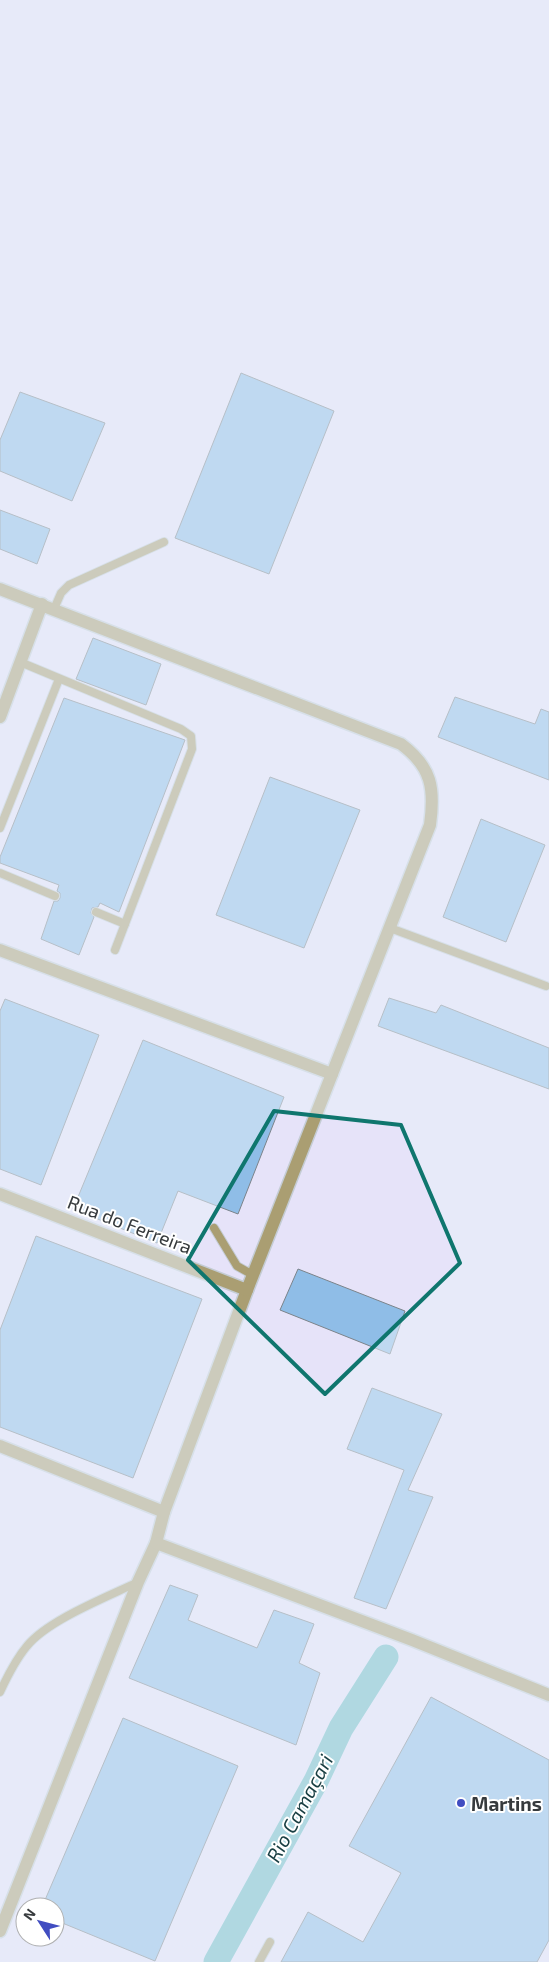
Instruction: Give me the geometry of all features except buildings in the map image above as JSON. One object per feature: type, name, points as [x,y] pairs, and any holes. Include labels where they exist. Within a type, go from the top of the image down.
[{"type":"street","points":[[0,589],[401,744],[416,755],[426,770],[431,784],[433,804],[430,825],[247,1290],[164,1512],[156,1543],[138,1582],[0,1931]]},
{"type":"street","points":[[0,717],[42,604]]},
{"type":"street","points":[[0,950],[332,1074]]},
{"type":"street","name":"Rua do Ferreira","points":[[0,1194],[247,1290]]},
{"type":"street","points":[[0,1446],[164,1512]]},
{"type":"street","points":[[156,1543],[412,1640],[549,1695]]},
{"type":"lane","points":[[54,609],[61,593],[69,585],[164,542]]},
{"type":"lane","points":[[20,662],[181,729],[191,736],[192,749],[115,950]]},
{"type":"lane","points":[[0,828],[59,679]]},
{"type":"lane","points":[[0,873],[55,896]]},
{"type":"lane","points":[[96,912],[124,924]]},
{"type":"lane","points":[[390,928],[546,986]]},
{"type":"lane","points":[[214,1228],[237,1266],[253,1275]]},
{"type":"lane","points":[[0,1692],[3,1678],[28,1644],[48,1628],[138,1582]]},
{"type":"lane","points":[[259,1962],[270,1942]]},
{"type":"highlighted area","points":[[274,1111],[401,1125],[460,1263],[325,1394],[188,1260]]},
{"type":"shaded area","points":[[0,0],[549,0],[549,1962],[0,1962]]},
{"type":"waterway","name":"Rio Camaçari","points":[[216,1962],[316,1781],[341,1728],[386,1657]]},
{"type":"place","name":"Martins","points":[[461,1803]]}]
